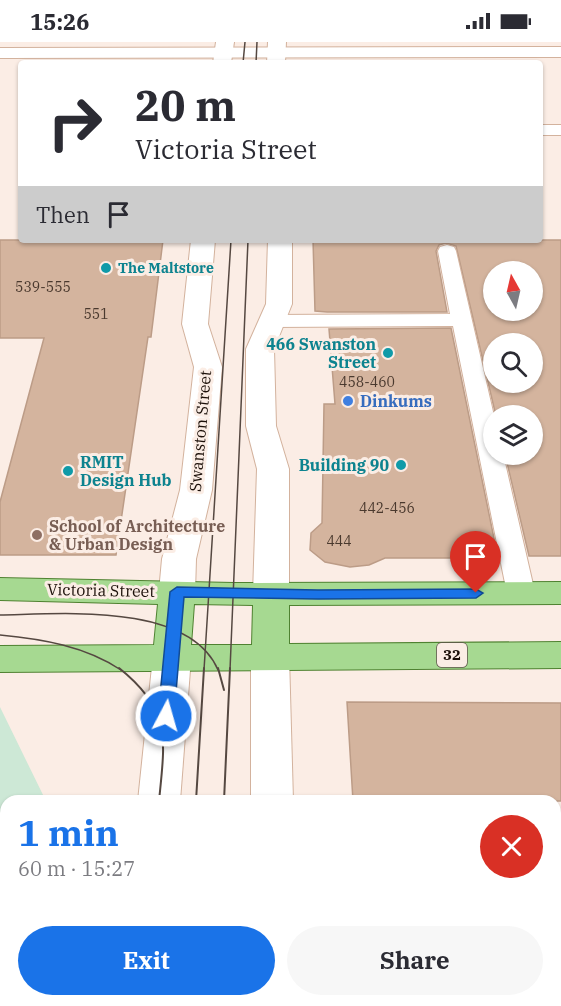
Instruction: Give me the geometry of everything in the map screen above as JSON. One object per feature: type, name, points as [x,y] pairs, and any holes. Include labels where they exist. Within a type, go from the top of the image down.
[{"type":"main road","name":"Victoria Street","points":[[0,589],[271,594],[561,593]]},
{"type":"main road","name":"Swanston Street","points":[[172,657],[177,592]]},
{"type":"main road","points":[[270,656],[271,594]]},
{"type":"main road","name":"32","points":[[0,659],[561,655]]},
{"type":"street","points":[[0,53],[561,52]]},
{"type":"street","points":[[536,53],[561,63]]},
{"type":"street","points":[[0,64],[18,64]]},
{"type":"street","name":"Swanston Street","points":[[177,592],[179,559],[196,490],[208,367],[195,324],[203,243]]},
{"type":"street","points":[[271,594],[273,470],[261,426],[260,349],[279,304],[280,243]]},
{"type":"street","points":[[270,656],[272,795]]},
{"type":"street","name":"Swanston Street","points":[[160,795],[172,657]]},
{"type":"lane","points":[[543,130],[561,130]]},
{"type":"lane","points":[[447,251],[521,593]]},
{"type":"lane","points":[[272,321],[462,320]]},
{"type":"green space","points":[[0,707],[43,795],[0,795]]},
{"type":"building","points":[[0,240],[18,240],[18,243],[163,243],[151,337],[148,337],[116,555],[0,555],[0,502],[44,338],[0,338]]},
{"type":"building","points":[[543,240],[561,240],[561,556],[529,556],[508,465],[543,465],[543,405],[493,405],[491,393],[543,393],[543,333],[483,333],[483,361],[456,246],[446,243],[543,243]]},
{"type":"building","points":[[313,243],[446,243],[439,245],[436,251],[447,312],[315,311]]},
{"type":"building","name":"Building 90","points":[[451,328],[498,558],[385,558],[369,565],[350,567],[325,562],[310,550],[311,533],[322,523],[324,404],[335,404],[329,329]]},
{"type":"building","points":[[347,702],[561,703],[561,795],[353,795]]},
{"type":"tram line","points":[[243,60],[245,42]]},
{"type":"tram line","points":[[256,60],[257,42]]},
{"type":"tram line","points":[[205,651],[231,243]]},
{"type":"tram line","points":[[230,670],[248,243]]},
{"type":"tram line","points":[[0,615],[88,614],[152,622],[180,633],[205,651]]},
{"type":"tram line","points":[[0,635],[78,649],[121,670]]},
{"type":"tram line","points":[[204,670],[205,651]]},
{"type":"tram line","points":[[205,651],[218,670]]},
{"type":"tram line","points":[[119,668],[136,683],[157,712],[163,743],[160,795]]},
{"type":"tram line","points":[[196,795],[204,668]]},
{"type":"tram line","points":[[218,668],[224,690]]},
{"type":"tram line","points":[[224,795],[230,668]]},
{"type":"place","name":"The Maltstore","points":[[106,268]]},
{"type":"place","name":"466 Swanston Street","points":[[388,353]]},
{"type":"place","name":"Dinkums","points":[[348,401]]},
{"type":"place","name":"Building 90","points":[[401,465]]},
{"type":"place","name":"RMIT Design Hub","points":[[68,471]]},
{"type":"place","name":"School of Architecture & Urban Design","points":[[37,535]]},
{"type":"route","points":[[166,716],[177,592],[234,594],[476,593]]}]
